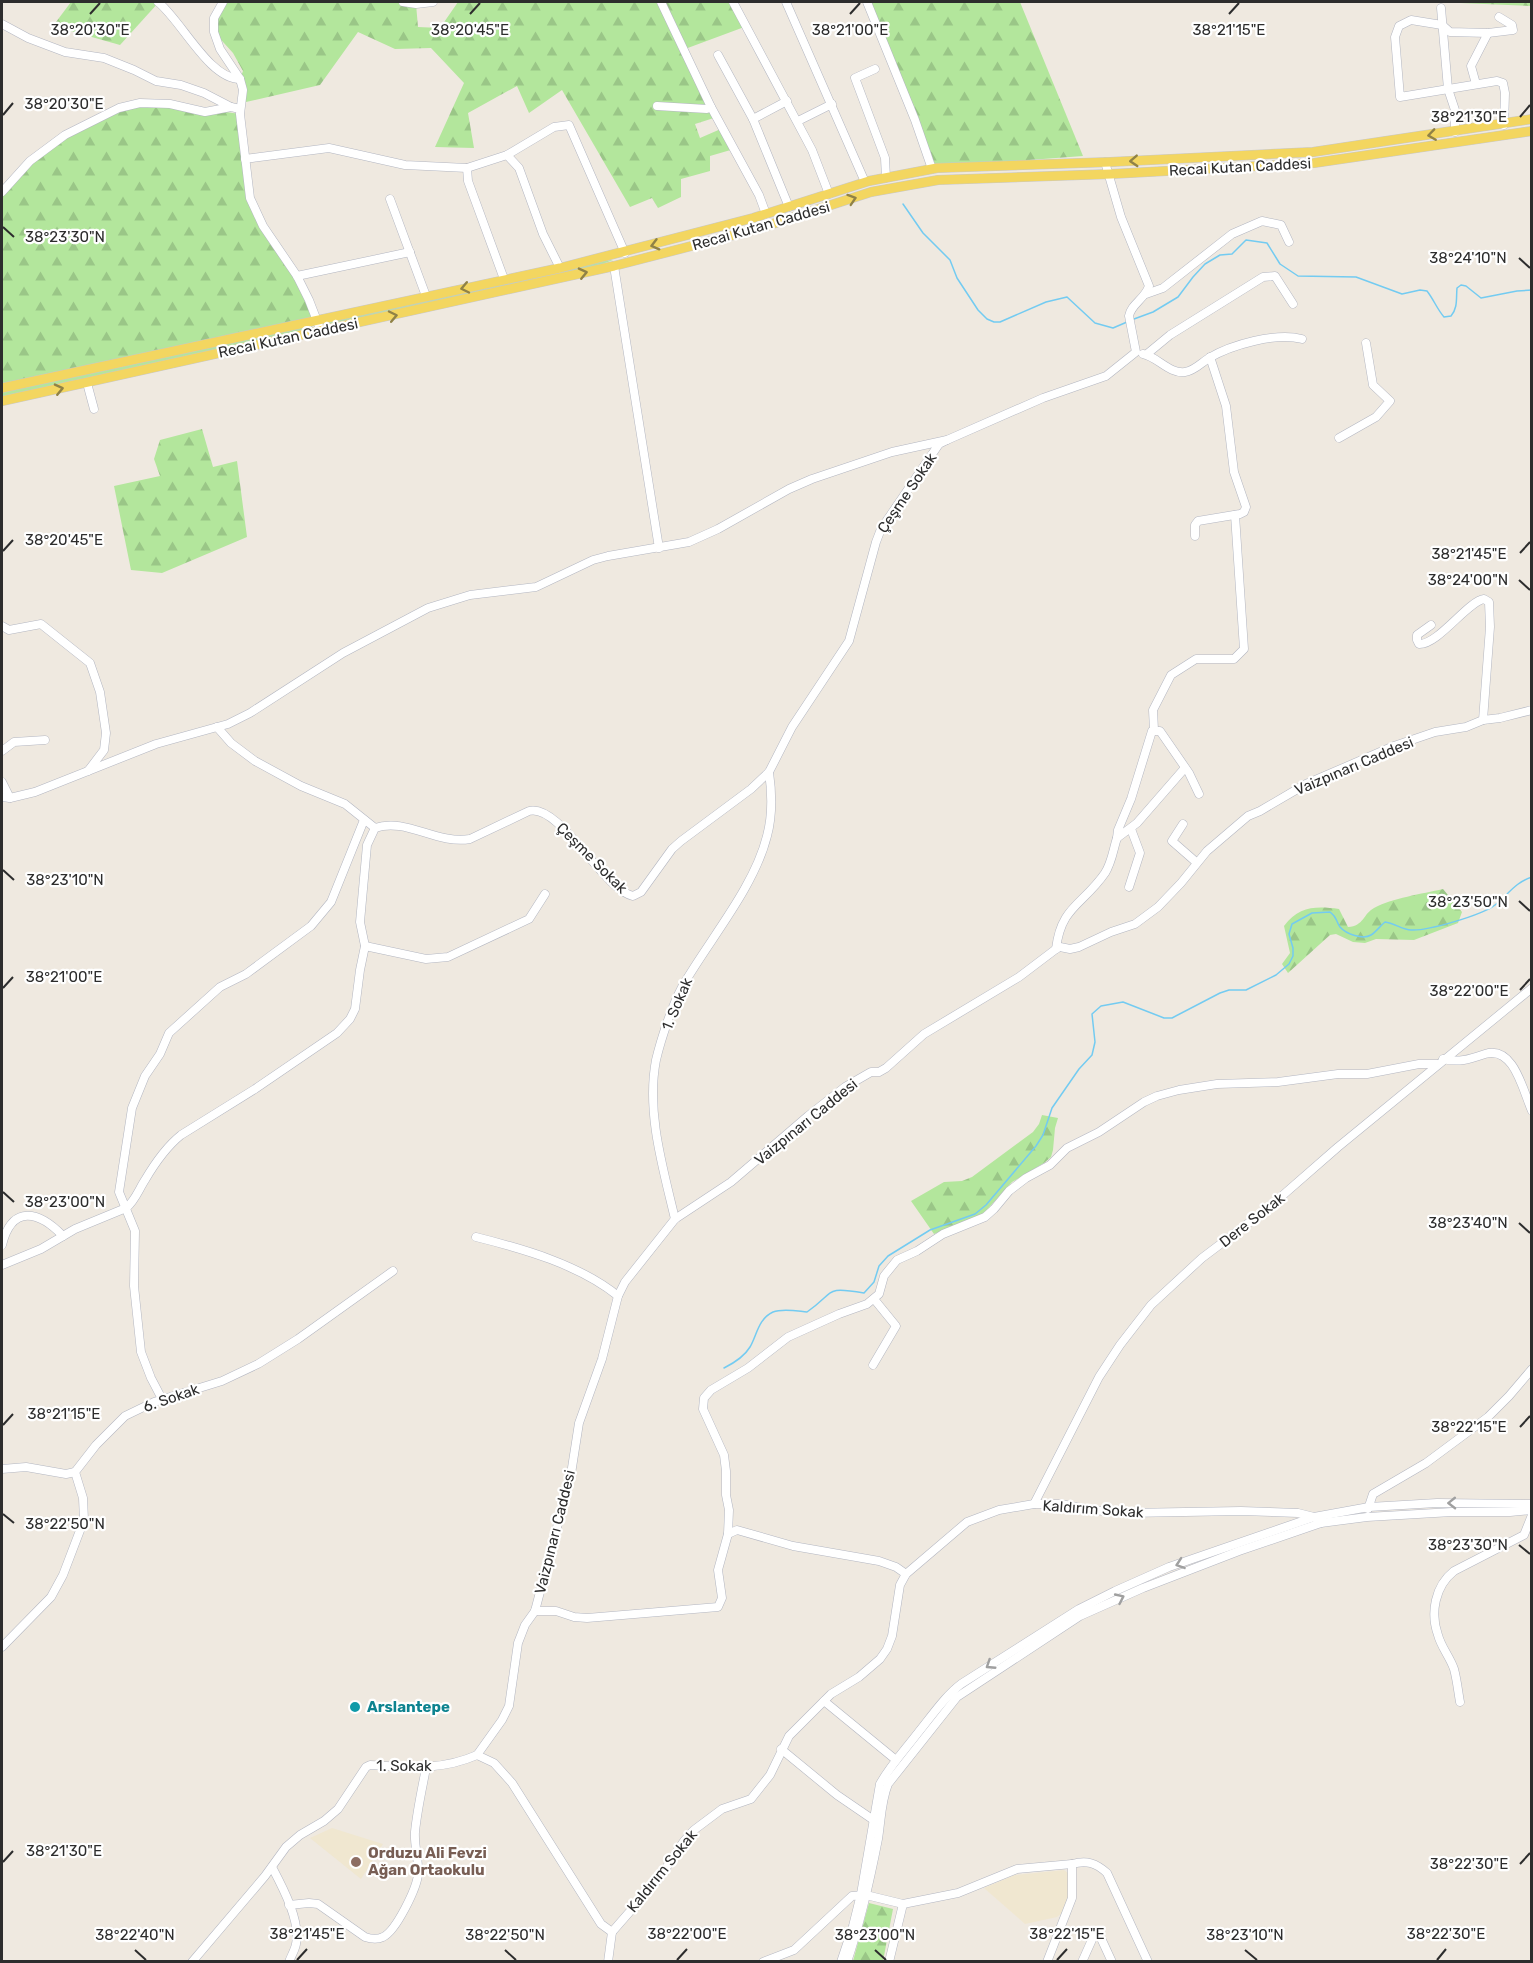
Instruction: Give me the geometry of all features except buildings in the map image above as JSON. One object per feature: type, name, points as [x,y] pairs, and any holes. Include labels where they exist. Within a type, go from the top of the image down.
[{"type":"main road","name":"Recai Kutan Caddesi","points":[[2,388],[625,253],[766,214],[865,182],[932,169],[1313,152],[1532,120]]},
{"type":"main road","name":"Recai Kutan Caddesi","points":[[2,401],[614,266],[757,229],[872,192],[927,182],[1004,176],[1108,174],[1314,163],[1532,131]]},
{"type":"street","points":[[158,2],[168,10],[200,52],[225,75],[233,79],[240,79]]},
{"type":"street","points":[[223,2],[214,18],[214,32],[220,50],[240,79],[243,90],[240,109],[250,198],[263,226],[297,276],[320,332]]},
{"type":"street","points":[[403,2],[416,4],[431,2]]},
{"type":"street","points":[[661,2],[711,107],[759,195],[766,214]]},
{"type":"street","points":[[733,2],[788,101],[812,150],[829,194]]},
{"type":"street","points":[[786,2],[865,182]]},
{"type":"street","points":[[867,2],[915,120],[932,169]]},
{"type":"street","points":[[1441,8],[1448,89],[1455,110],[1455,132]]},
{"type":"street","points":[[1498,17],[1512,25],[1513,30],[1488,33],[1450,32],[1442,25],[1411,20],[1399,26],[1395,37],[1398,93],[1400,97],[1410,97],[1497,81],[1503,83],[1505,93],[1504,125]]},
{"type":"street","points":[[2,24],[28,38],[65,52],[104,58],[156,81],[181,85],[204,93],[231,108]]},
{"type":"street","points":[[1476,84],[1471,66],[1488,33]]},
{"type":"street","points":[[718,55],[753,119],[789,207]]},
{"type":"street","points":[[876,69],[855,78],[885,158],[885,178]]},
{"type":"street","points":[[753,119],[788,101]]},
{"type":"street","points":[[2,192],[30,161],[65,135],[119,108],[140,103],[170,104],[205,112],[240,109]]},
{"type":"street","points":[[798,121],[832,105]]},
{"type":"street","points":[[657,106],[707,109],[711,107]]},
{"type":"street","points":[[245,159],[329,148],[405,165],[467,168],[507,155],[554,127],[569,125],[625,253]]},
{"type":"street","points":[[507,155],[519,168],[543,234],[560,268]]},
{"type":"street","points":[[1105,162],[1121,217],[1149,286],[1146,294],[1130,311],[1129,316],[1136,352]]},
{"type":"street","points":[[467,168],[468,181],[504,279]]},
{"type":"street","points":[[390,199],[426,296]]},
{"type":"street","points":[[1146,294],[1163,288],[1232,234],[1262,220],[1281,225],[1290,242]]},
{"type":"street","points":[[297,276],[410,252]]},
{"type":"street","points":[[614,266],[659,548]]},
{"type":"street","points":[[1147,354],[1170,335],[1263,277],[1275,276],[1293,304]]},
{"type":"street","points":[[2,782],[6,797],[35,792],[156,744],[217,728],[250,713],[343,653],[428,608],[471,595],[537,587],[593,560],[678,545],[700,538],[789,489],[892,452],[947,440],[1043,398],[1106,376],[1136,352],[1147,354],[1171,369],[1183,372],[1196,368],[1210,357],[1264,339],[1302,339]]},
{"type":"street","points":[[1339,438],[1376,417],[1390,400],[1373,385],[1365,344]]},
{"type":"street","points":[[1195,536],[1195,525],[1198,521],[1235,515],[1244,512],[1246,507],[1234,472],[1229,424],[1223,395],[1210,357]]},
{"type":"street","points":[[87,383],[94,409]]},
{"type":"street","name":"Çeşme Sokak","points":[[375,828],[389,825],[410,828],[446,840],[460,841],[530,810],[538,810],[561,826],[627,894],[633,896],[641,892],[672,849],[770,772],[792,727],[849,641],[881,529],[939,444],[947,440]]},
{"type":"street","points":[[1056,950],[1060,925],[1067,914],[1104,874],[1113,856],[1118,830],[1133,792],[1149,736],[1154,730],[1153,710],[1171,675],[1196,659],[1234,659],[1244,649],[1235,515]]},
{"type":"street","points":[[1431,625],[1417,635],[1419,644],[1428,642],[1458,620],[1478,601],[1484,599],[1489,602],[1490,627],[1483,720]]},
{"type":"street","points":[[2,626],[9,630],[41,624],[90,663],[100,692],[106,733],[104,750],[87,772]]},
{"type":"street","name":"Vaizpınarı Caddesi","points":[[477,1755],[509,1706],[518,1643],[525,1625],[536,1611],[571,1474],[579,1424],[602,1359],[618,1296],[625,1282],[675,1219],[732,1182],[845,1087],[871,1072],[879,1072],[886,1068],[924,1034],[1019,977],[1060,947],[1070,949],[1079,947],[1135,924],[1170,895],[1196,862],[1248,816],[1306,784],[1394,746],[1435,732],[1466,727],[1483,720],[1532,710]]},
{"type":"street","points":[[2,1265],[26,1256],[88,1223],[126,1208],[132,1203],[147,1175],[162,1155],[181,1135],[255,1089],[342,1029],[355,1008],[365,946],[360,922],[368,845],[375,828],[345,804],[300,786],[255,761],[231,743],[217,728]]},
{"type":"street","points":[[1154,730],[1160,731],[1192,779],[1199,794]]},
{"type":"street","points":[[2,751],[14,742],[45,740]]},
{"type":"street","points":[[1117,838],[1131,829],[1185,769]]},
{"type":"street","name":"1. Sokak","points":[[675,1219],[655,1120],[654,1085],[657,1060],[678,996],[744,888],[761,855],[770,822],[770,772]]},
{"type":"street","points":[[162,1399],[141,1352],[134,1286],[135,1232],[119,1186],[132,1108],[169,1033],[220,987],[246,974],[317,920],[331,902],[364,820]]},
{"type":"street","points":[[1183,824],[1172,841],[1196,862]]},
{"type":"street","points":[[1129,887],[1140,853],[1131,829]]},
{"type":"street","points":[[365,946],[426,959],[448,957],[529,919],[545,894]]},
{"type":"street","name":"Dere Sokak","points":[[1034,1504],[1099,1377],[1151,1305],[1202,1258],[1267,1209],[1440,1062],[1532,988]]},
{"type":"street","points":[[536,1611],[556,1611],[574,1617],[587,1618],[718,1607],[723,1598],[718,1570],[728,1534],[729,1510],[726,1495],[726,1463],[720,1445],[704,1414],[703,1403],[706,1394],[748,1368],[788,1337],[839,1314],[861,1307],[874,1299],[879,1294],[884,1276],[897,1260],[917,1251],[943,1233],[985,1218],[1016,1185],[1050,1166],[1072,1144],[1099,1132],[1144,1102],[1179,1090],[1217,1084],[1278,1082],[1338,1074],[1366,1074],[1419,1064],[1461,1061],[1494,1052],[1504,1056],[1516,1074],[1532,1111]]},
{"type":"street","points":[[2,1245],[9,1225],[23,1216],[42,1218],[63,1236]]},
{"type":"street","points":[[476,1237],[507,1245],[585,1273],[618,1296]]},
{"type":"street","name":"6. Sokak","points":[[75,1472],[118,1422],[132,1412],[162,1399],[222,1381],[258,1364],[298,1340],[393,1271]]},
{"type":"street","points":[[873,1365],[896,1326],[874,1299]]},
{"type":"street","points":[[1367,1517],[1372,1494],[1426,1463],[1488,1417],[1532,1369]]},
{"type":"street","points":[[2,1469],[26,1467],[66,1474],[75,1472],[83,1498],[84,1513],[82,1528],[60,1582],[51,1597],[2,1647]]},
{"type":"street","name":"Kaldırım Sokak","points":[[612,1932],[660,1877],[694,1830],[722,1809],[752,1799],[770,1775],[789,1736],[835,1691],[865,1672],[884,1654],[892,1636],[900,1585],[906,1574],[967,1522],[999,1510],[1034,1504],[1061,1504],[1092,1510],[1128,1513],[1241,1511],[1298,1513],[1314,1517],[1369,1507],[1459,1503],[1532,1504]]},
{"type":"street","points":[[876,1821],[888,1784],[957,1697],[1080,1616],[1177,1574],[1321,1523],[1367,1517],[1532,1510]]},
{"type":"street","points":[[1460,1702],[1455,1671],[1436,1630],[1435,1606],[1438,1592],[1447,1577],[1454,1571],[1524,1535],[1532,1515]]},
{"type":"street","points":[[847,1962],[860,1926],[880,1784],[896,1760],[951,1692],[1079,1608],[1169,1567],[1314,1517],[1321,1523]]},
{"type":"street","points":[[728,1534],[737,1530],[793,1546],[879,1561],[896,1567],[906,1574]]},
{"type":"street","points":[[824,1701],[896,1760]]},
{"type":"street","points":[[781,1749],[837,1795],[876,1821]]},
{"type":"street","points":[[477,1755],[494,1762],[512,1783],[601,1924],[612,1932],[608,1962]]},
{"type":"street","name":"1. Sokak","points":[[192,1962],[295,1839],[324,1821],[338,1809],[366,1767],[370,1765],[426,1768],[477,1755]]},
{"type":"street","points":[[289,1905],[318,1904],[365,1937],[372,1939],[381,1938],[390,1932],[417,1882],[415,1833],[426,1768]]},
{"type":"street","points":[[763,1962],[794,1950],[852,1896],[863,1894],[903,1904],[958,1893],[1017,1869],[1083,1861],[1098,1865],[1107,1873],[1148,1962]]},
{"type":"street","points":[[1047,1962],[1072,1898],[1072,1864]]},
{"type":"street","points":[[272,1867],[289,1905],[297,1931],[296,1945],[289,1962]]},
{"type":"street","points":[[841,1962],[863,1894]]},
{"type":"street","points":[[889,1962],[903,1904]]},
{"type":"street","points":[[1082,1962],[1095,1934],[1100,1936],[1112,1962]]},
{"type":"shaded area","name":"Orduzu Ali Fevzi Ağan Ortaokulu","points":[[332,1828],[383,1844],[361,1879],[310,1838]]},
{"type":"shaded area","points":[[1064,1870],[1068,1873],[1070,1895],[1063,1912],[1057,1917],[1025,1924],[984,1888],[1015,1875]]},
{"type":"green space","points":[[71,2],[159,2],[120,45],[53,26]]},
{"type":"green space","points":[[224,2],[403,2],[416,4],[418,27],[440,28],[458,2],[733,2],[747,26],[685,49],[717,117],[695,124],[700,138],[723,128],[734,149],[710,156],[710,171],[681,179],[681,197],[658,208],[652,198],[630,207],[562,90],[529,113],[517,86],[468,113],[474,148],[435,147],[464,83],[431,48],[395,49],[358,32],[320,85],[246,102],[240,79],[243,71],[233,53],[214,32]]},
{"type":"green space","points":[[871,2],[1020,2],[1083,156],[936,167]]},
{"type":"green space","points":[[1436,2],[1531,2],[1532,6],[1531,6]]},
{"type":"green space","points":[[170,104],[240,114],[249,177],[257,210],[317,320],[2,388],[2,191],[42,152],[79,127],[126,106]]},
{"type":"green space","points":[[613,260],[600,265],[325,326],[323,322],[600,261]]},
{"type":"green space","points":[[311,324],[313,329],[2,397],[2,392]]},
{"type":"green space","points":[[202,429],[213,467],[237,461],[247,537],[162,573],[131,570],[114,486],[160,476],[154,459],[160,440]]},
{"type":"green space","points":[[1443,889],[1462,912],[1458,923],[1414,940],[1376,939],[1365,943],[1353,942],[1336,934],[1330,935],[1288,973],[1282,964],[1290,953],[1284,926],[1302,911],[1315,908],[1339,909],[1348,927],[1360,922],[1370,910],[1381,905]]},
{"type":"green space","points":[[1042,1115],[1058,1118],[1051,1157],[1012,1182],[983,1214],[934,1234],[911,1201],[944,1182],[962,1181],[972,1177],[1033,1132]]},
{"type":"green space","points":[[869,1903],[893,1909],[883,1961],[853,1961]]},
{"type":"waterway","points":[[903,204],[923,233],[950,260],[957,278],[978,310],[987,319],[1000,322],[1046,302],[1067,297],[1095,323],[1113,328],[1127,322]]},
{"type":"waterway","points":[[1134,319],[1153,312],[1178,297],[1205,264],[1220,255],[1232,254],[1246,240],[1267,243],[1280,264],[1298,276],[1356,277],[1402,294],[1420,290],[1427,291],[1444,317],[1451,316],[1455,310],[1457,288],[1461,285],[1466,286],[1481,298],[1532,290]]},
{"type":"waterway","points":[[724,1368],[748,1351],[761,1323],[768,1315],[781,1310],[807,1312],[831,1292],[842,1290],[864,1293],[874,1282],[879,1266],[888,1256],[930,1230],[975,1214],[986,1205],[1036,1146],[1043,1135],[1052,1108],[1079,1069],[1092,1055],[1095,1042],[1092,1014],[1101,1006],[1123,1002],[1164,1018],[1172,1018],[1220,993],[1229,990],[1246,990],[1276,975],[1289,964],[1293,956],[1289,934],[1292,924],[1312,913],[1330,912],[1343,930],[1359,937],[1371,935],[1385,922],[1408,930],[1419,930],[1467,918],[1488,909],[1516,886],[1532,877]]},
{"type":"place","name":"Arslantepe","points":[[355,1707]]},
{"type":"place","name":"Orduzu Ali Fevzi Ağan Ortaokulu","points":[[356,1862]]}]
